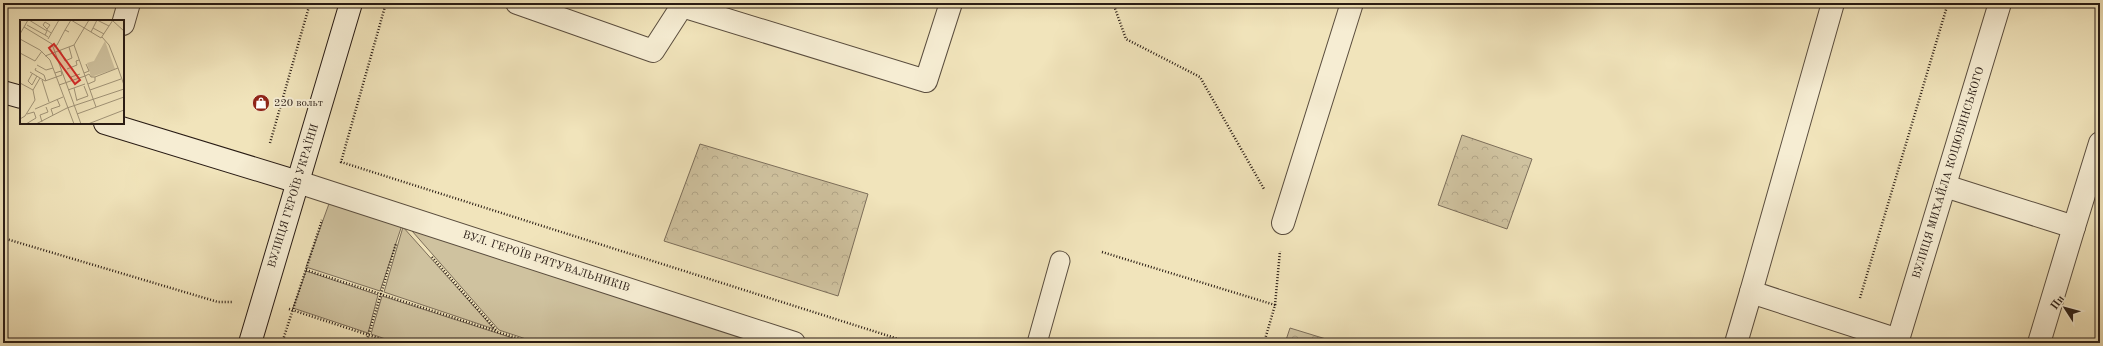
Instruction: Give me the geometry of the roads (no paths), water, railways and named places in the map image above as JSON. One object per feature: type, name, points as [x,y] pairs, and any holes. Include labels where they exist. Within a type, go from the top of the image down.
[{"type":"street","points":[[124,20],[129,3]]},
{"type":"street","name":"ВУЛИЦЯ ГЕРОЇВ УКРАЇНИ","points":[[250,343],[351,3]]},
{"type":"street","points":[[517,3],[653,51],[682,6],[926,81],[951,3]]},
{"type":"street","points":[[1282,223],[1352,3]]},
{"type":"street","points":[[1736,343],[1833,3]]},
{"type":"street","name":"ВУЛИЦЯ МИХАЙЛА КОЦЮБИНСЬКОГО","points":[[1898,341],[2000,3]]},
{"type":"street","points":[[3,92],[20,98]]},
{"type":"street","name":"ВУЛ. ГЕРОЇВ РЯТУВАЛЬНИКІВ","points":[[108,124],[331,192],[794,343]]},
{"type":"street","points":[[2039,343],[2100,143]]},
{"type":"street","points":[[1945,186],[2074,227]]},
{"type":"street","points":[[1751,292],[1898,341]]},
{"type":"lane","points":[[1038,343],[1060,260]]},
{"type":"place","name":"220 вольт","points":[[261,103]]}]
